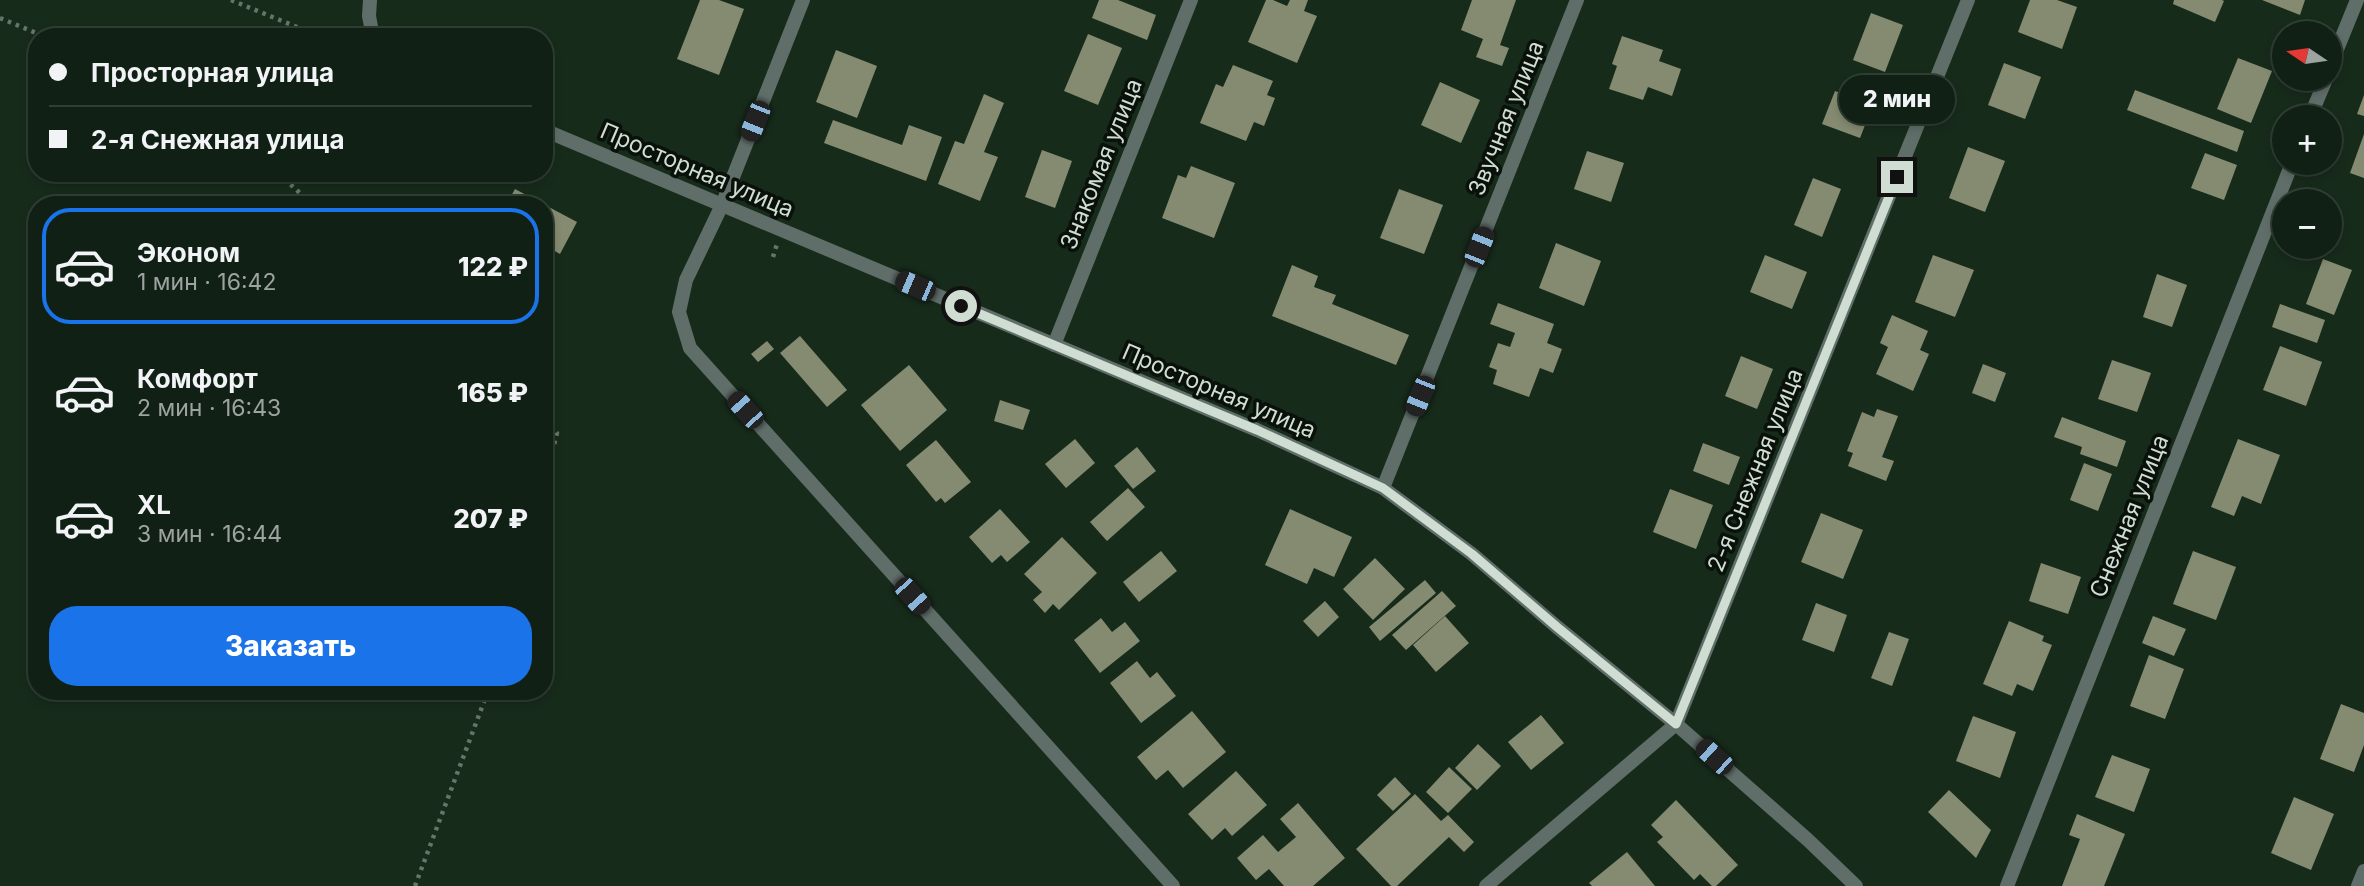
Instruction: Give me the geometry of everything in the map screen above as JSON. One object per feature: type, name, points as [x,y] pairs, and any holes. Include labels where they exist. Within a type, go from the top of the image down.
[{"type":"street","points":[[370,0],[371,28]]},
{"type":"street","points":[[803,0],[722,205],[686,280],[679,312],[690,348],[1173,886]]},
{"type":"street","name":"Знакомая улица","points":[[1054,345],[1191,0]]},
{"type":"street","name":"Звучная улица","points":[[1383,488],[1577,0]]},
{"type":"street","name":"2-я Снежная улица","points":[[1486,886],[1676,724],[1968,0]]},
{"type":"street","points":[[2342,37],[2357,0]]},
{"type":"street","name":"Просторная улица","points":[[553,134],[1257,430],[1383,488],[1472,554],[1676,724],[1856,886]]},
{"type":"street","name":"Снежная улица","points":[[2007,886],[2287,175]]},
{"type":"street","points":[[2358,886],[2364,871]]},
{"type":"path","points":[[231,0],[299,28]]},
{"type":"path","points":[[0,18],[28,30]]},
{"type":"path","points":[[288,182],[303,196]]},
{"type":"path","points":[[553,429],[558,433],[553,451]]},
{"type":"path","points":[[415,886],[485,700]]},
{"type":"building","points":[[700,0],[719,0],[744,9],[719,75],[677,59]]},
{"type":"building","points":[[1099,0],[1118,0],[1156,15],[1147,40],[1092,18]]},
{"type":"building","points":[[1266,0],[1287,6],[1290,0],[1308,0],[1304,11],[1317,16],[1297,63],[1248,42]]},
{"type":"building","points":[[1472,0],[1516,0],[1500,45],[1509,48],[1502,66],[1476,57],[1483,39],[1461,30]]},
{"type":"building","points":[[2030,0],[2057,0],[2077,7],[2062,49],[2018,32]]},
{"type":"building","points":[[2174,0],[2224,1],[2215,22],[2173,4]]},
{"type":"building","points":[[2262,0],[2305,0],[2300,15]]},
{"type":"building","points":[[1871,13],[1903,25],[1885,72],[1853,60]]},
{"type":"building","points":[[1088,34],[1122,48],[1098,105],[1064,91]]},
{"type":"building","points":[[1622,36],[1663,50],[1659,61],[1681,69],[1672,96],[1648,87],[1643,100],[1609,89],[1617,66],[1612,64]]},
{"type":"building","points":[[836,50],[877,66],[857,118],[816,102]]},
{"type":"building","points":[[2238,58],[2272,71],[2251,123],[2217,109]]},
{"type":"building","points":[[2004,63],[2041,77],[2025,119],[1988,105]]},
{"type":"building","points":[[1233,65],[1273,81],[1267,95],[1275,98],[1264,126],[1254,122],[1246,141],[1200,123],[1216,84],[1223,87]]},
{"type":"building","points":[[1440,82],[1480,100],[1461,143],[1421,125]]},
{"type":"building","points":[[2135,90],[2244,131],[2237,152],[2127,110]]},
{"type":"building","points":[[1835,91],[1873,105],[1860,138],[1822,124]]},
{"type":"building","points":[[984,94],[1004,103],[984,152],[998,157],[980,201],[938,184],[955,141],[964,144]]},
{"type":"building","points":[[2364,95],[2364,116],[2357,114]]},
{"type":"building","points":[[833,120],[902,145],[909,125],[942,137],[926,181],[824,143]]},
{"type":"building","points":[[2364,134],[2364,178],[2350,173]]},
{"type":"building","points":[[1968,147],[2005,161],[1985,212],[1949,198]]},
{"type":"building","points":[[1042,150],[1072,161],[1055,208],[1025,197]]},
{"type":"building","points":[[1587,151],[1624,163],[1611,202],[1574,189]]},
{"type":"building","points":[[2205,153],[2237,165],[2224,200],[2191,188]]},
{"type":"building","points":[[1191,166],[1235,183],[1214,238],[1162,218],[1178,175],[1186,178]]},
{"type":"building","points":[[1813,178],[1841,189],[1822,237],[1794,225]]},
{"type":"building","points":[[515,189],[528,196],[511,196]]},
{"type":"building","points":[[1399,189],[1443,205],[1424,254],[1380,238]]},
{"type":"building","points":[[553,209],[577,222],[560,254],[553,250]]},
{"type":"building","points":[[1556,243],[1601,261],[1584,306],[1539,288]]},
{"type":"building","points":[[1765,255],[1807,272],[1792,309],[1750,292]]},
{"type":"building","points":[[1933,255],[1974,270],[1955,317],[1915,302]]},
{"type":"building","points":[[2323,259],[2352,270],[2334,315],[2306,304]]},
{"type":"building","points":[[1292,265],[1318,276],[1314,287],[1336,295],[1332,304],[1409,335],[1396,365],[1272,316]]},
{"type":"building","points":[[2157,274],[2187,285],[2172,327],[2143,317]]},
{"type":"building","points":[[1498,303],[1554,324],[1547,343],[1562,349],[1553,373],[1540,368],[1529,397],[1493,384],[1497,370],[1489,367],[1498,343],[1510,347],[1515,333],[1490,324]]},
{"type":"building","points":[[2280,304],[2325,320],[2317,343],[2272,327]]},
{"type":"building","points":[[1892,315],[1928,331],[1920,350],[1929,354],[1913,391],[1876,374],[1888,347],[1880,343]]},
{"type":"building","points":[[800,336],[847,390],[827,407],[780,353]]},
{"type":"building","points":[[767,341],[774,349],[758,362],[751,354]]},
{"type":"building","points":[[2280,346],[2322,362],[2306,406],[2263,390]]},
{"type":"building","points":[[1741,356],[1773,369],[1757,409],[1725,396]]},
{"type":"building","points":[[2112,360],[2151,373],[2137,412],[2098,399]]},
{"type":"building","points":[[1983,364],[2006,373],[1995,402],[1972,393]]},
{"type":"building","points":[[909,365],[947,410],[900,451],[861,405]]},
{"type":"building","points":[[1000,400],[1030,410],[1023,430],[994,421]]},
{"type":"building","points":[[1877,409],[1898,416],[1882,457],[1894,461],[1886,481],[1848,466],[1853,453],[1847,451],[1862,412],[1874,417]]},
{"type":"building","points":[[2062,417],[2126,441],[2117,467],[2080,454],[2082,447],[2054,437]]},
{"type":"building","points":[[1075,439],[1095,463],[1066,488],[1045,464]]},
{"type":"building","points":[[2238,439],[2280,455],[2261,504],[2242,496],[2234,516],[2211,507]]},
{"type":"building","points":[[936,440],[971,482],[945,503],[941,498],[936,502],[906,465]]},
{"type":"building","points":[[1703,443],[1740,457],[1729,485],[1693,471]]},
{"type":"building","points":[[1137,447],[1156,471],[1133,489],[1114,466]]},
{"type":"building","points":[[2084,463],[2112,474],[2098,511],[2070,500]]},
{"type":"building","points":[[1128,488],[1145,507],[1107,541],[1090,522]]},
{"type":"building","points":[[1670,489],[1713,505],[1696,549],[1653,532]]},
{"type":"building","points":[[1000,509],[1030,542],[1007,562],[1001,555],[992,563],[969,537]]},
{"type":"building","points":[[1290,509],[1352,537],[1334,577],[1314,568],[1307,584],[1265,565]]},
{"type":"building","points":[[1821,513],[1863,530],[1843,579],[1801,562]]},
{"type":"building","points":[[1062,537],[1097,573],[1059,610],[1053,604],[1045,613],[1033,600],[1042,592],[1024,574]]},
{"type":"building","points":[[1161,551],[1177,571],[1139,602],[1123,582]]},
{"type":"building","points":[[2193,551],[2236,567],[2216,620],[2173,604]]},
{"type":"building","points":[[1375,558],[1405,589],[1373,620],[1343,589]]},
{"type":"building","points":[[2041,563],[2081,577],[2068,614],[2029,601]]},
{"type":"building","points":[[1425,580],[1436,593],[1380,641],[1369,627]]},
{"type":"building","points":[[1442,591],[1456,606],[1406,650],[1392,635]]},
{"type":"building","points":[[1325,601],[1339,617],[1318,637],[1303,621]]},
{"type":"building","points":[[1816,603],[1847,615],[1834,652],[1802,640]]},
{"type":"building","points":[[1445,616],[1469,643],[1436,672],[1413,645]]},
{"type":"building","points":[[2153,616],[2186,629],[2174,656],[2142,643]]},
{"type":"building","points":[[1101,618],[1112,632],[1125,622],[1140,641],[1100,673],[1074,640]]},
{"type":"building","points":[[2009,621],[2044,636],[2042,641],[2052,645],[2033,691],[2017,684],[2012,696],[1983,684]]},
{"type":"building","points":[[1889,632],[1909,639],[1892,686],[1871,678]]},
{"type":"building","points":[[2149,655],[2184,669],[2165,719],[2130,706]]},
{"type":"building","points":[[1137,661],[1150,678],[1157,672],[1176,696],[1141,723],[1110,683]]},
{"type":"building","points":[[2341,704],[2364,713],[2364,745],[2354,772],[2320,759]]},
{"type":"building","points":[[1192,711],[1226,752],[1183,788],[1168,770],[1156,780],[1137,757]]},
{"type":"building","points":[[1541,715],[1564,743],[1531,770],[1508,742]]},
{"type":"building","points":[[1973,716],[2016,732],[2000,778],[1956,761]]},
{"type":"building","points":[[1478,744],[1501,766],[1477,790],[1455,768]]},
{"type":"building","points":[[2112,755],[2150,769],[2134,812],[2095,797]]},
{"type":"building","points":[[1449,767],[1472,789],[1448,813],[1426,792]]},
{"type":"building","points":[[1236,771],[1267,805],[1232,836],[1225,828],[1212,840],[1188,814]]},
{"type":"building","points":[[1395,777],[1411,794],[1393,811],[1377,795]]},
{"type":"building","points":[[1949,790],[1991,830],[1976,858],[1928,812]]},
{"type":"building","points":[[1415,794],[1441,821],[1448,815],[1474,842],[1464,852],[1449,837],[1397,886],[1391,886],[1356,849]]},
{"type":"building","points":[[2294,797],[2334,814],[2311,870],[2271,853]]},
{"type":"building","points":[[1676,800],[1738,865],[1716,886],[1712,886],[1700,874],[1694,880],[1657,842],[1663,837],[1651,825]]},
{"type":"building","points":[[1298,803],[1345,858],[1313,886],[1284,886],[1269,869],[1256,880],[1237,858],[1263,835],[1278,852],[1296,837],[1280,819]]},
{"type":"building","points":[[2077,814],[2125,834],[2104,886],[2062,886],[2080,839],[2069,835]]},
{"type":"building","points":[[1627,852],[1655,886],[1592,886],[1589,883]]},
{"type":"route","points":[[961,306],[1257,430],[1383,488],[1472,554],[1676,724],[1897,177]]}]
